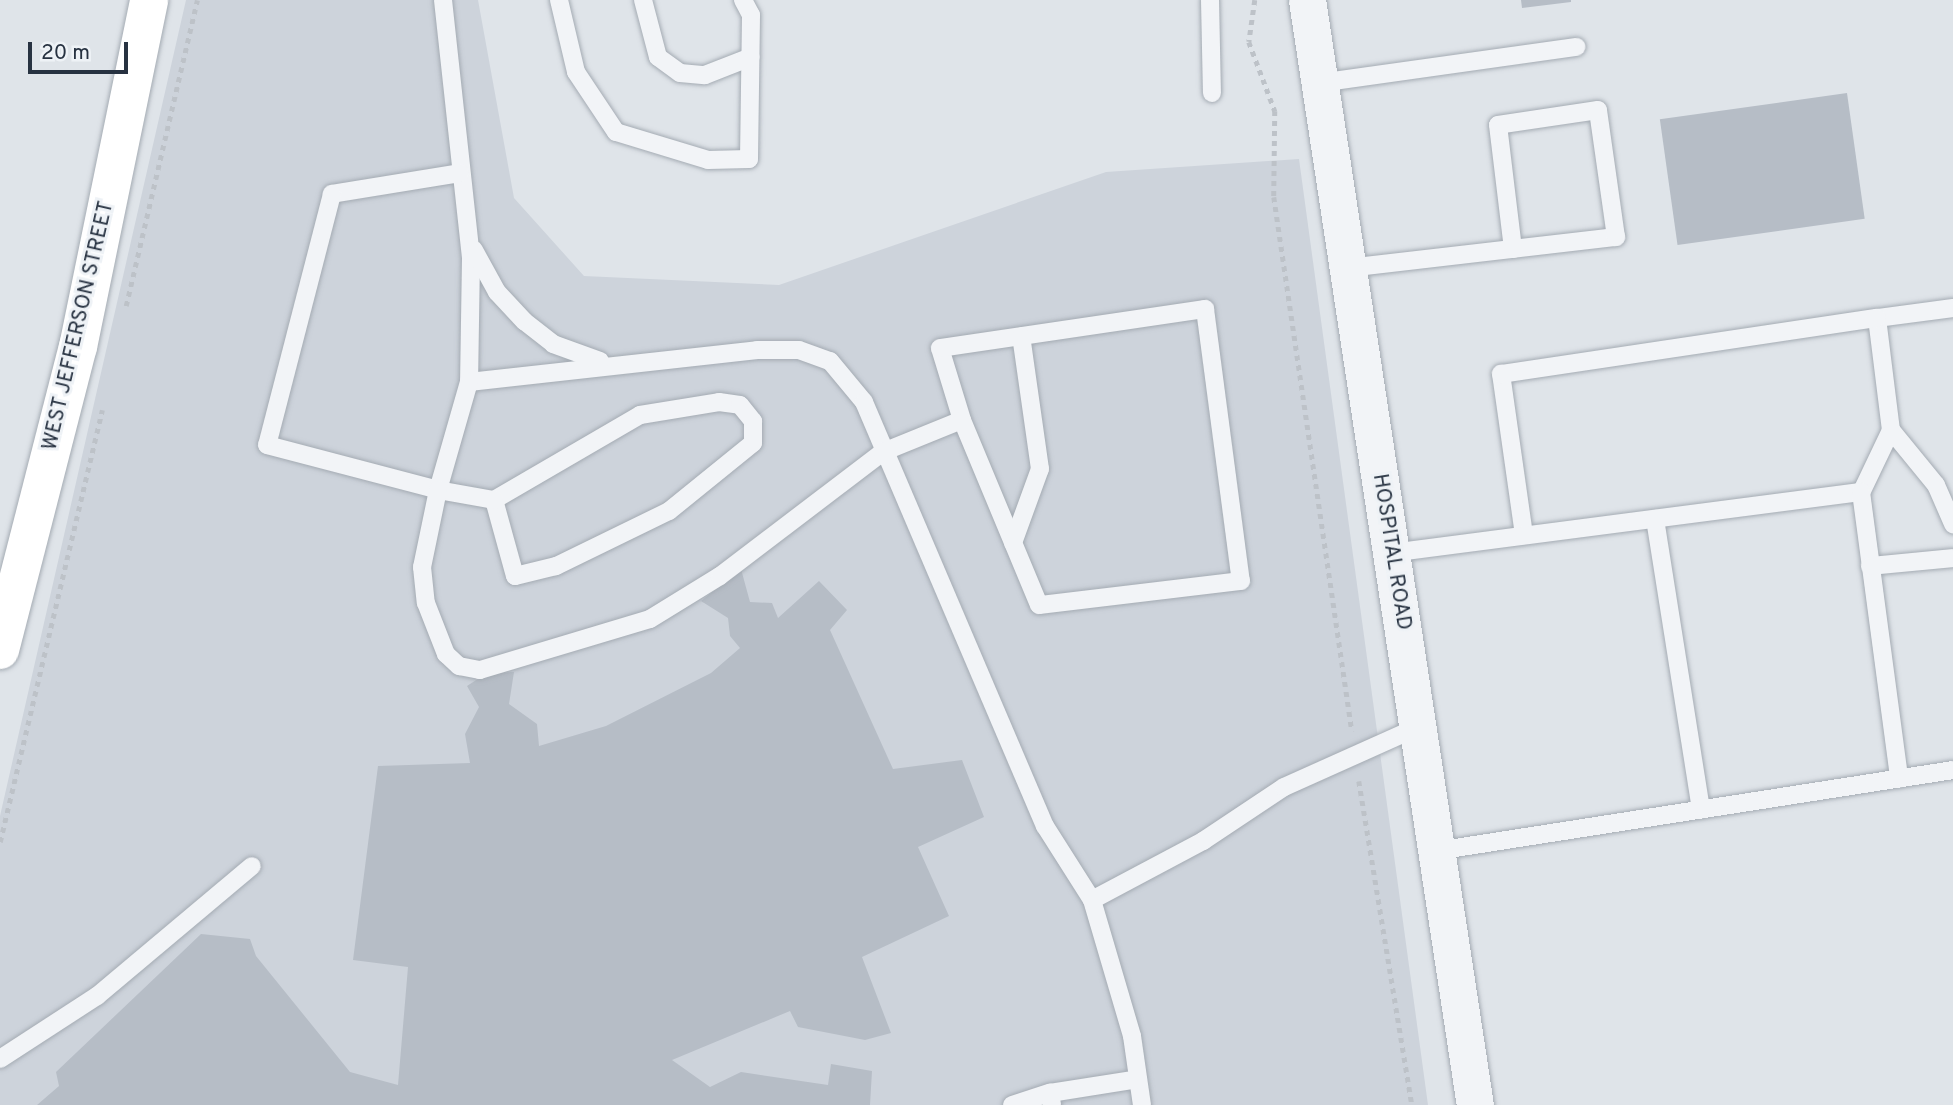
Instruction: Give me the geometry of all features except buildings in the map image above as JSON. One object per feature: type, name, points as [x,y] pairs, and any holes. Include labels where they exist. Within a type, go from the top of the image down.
[{"type":"main road","name":"WEST JEFFERSON STREET","points":[[0,650],[78,347],[149,0]]},
{"type":"street","name":"HOSPITAL ROAD","points":[[1307,0],[1475,1105]]},
{"type":"lane","points":[[443,0],[468,236],[469,382],[438,490],[422,568],[426,603],[446,654],[459,666],[480,670],[650,619],[720,576],[883,452],[962,420]]},
{"type":"lane","points":[[559,0],[576,72],[616,132],[661,151],[749,159],[751,15],[743,0]]},
{"type":"lane","points":[[643,0],[658,57],[680,73],[705,75],[751,57]]},
{"type":"lane","points":[[1210,0],[1216,18],[1212,93]]},
{"type":"lane","points":[[1320,83],[1576,47]]},
{"type":"lane","points":[[1348,268],[1513,249],[1616,237],[1598,110],[1498,125],[1513,249]]},
{"type":"lane","points":[[460,173],[332,194],[267,445],[438,490],[494,500],[640,415],[719,402],[740,405],[753,421],[753,443],[668,511],[556,566],[515,576],[494,500]]},
{"type":"lane","points":[[468,236],[497,292],[524,321],[553,344],[614,363]]},
{"type":"lane","points":[[1524,536],[1501,374],[1953,308]]},
{"type":"lane","points":[[1205,309],[1241,581],[1039,605],[962,420],[940,348],[1205,309]]},
{"type":"lane","points":[[1877,318],[1891,430],[1936,485],[1953,524]]},
{"type":"lane","points":[[1013,542],[1040,470],[1021,336]]},
{"type":"lane","points":[[469,382],[614,363],[799,350],[830,361],[864,402],[883,452],[1045,826],[1091,900],[1132,1036],[1142,1105]]},
{"type":"lane","points":[[1891,430],[1861,493],[1899,779]]},
{"type":"lane","points":[[1391,553],[1861,493]]},
{"type":"lane","points":[[1655,519],[1701,809]]},
{"type":"lane","points":[[1870,566],[1953,558]]},
{"type":"lane","points":[[1091,900],[1354,752],[1418,727]]},
{"type":"lane","points":[[1436,851],[1953,770]]},
{"type":"lane","points":[[0,1059],[97,996],[252,866]]},
{"type":"lane","points":[[1012,1105],[1138,1079]]},
{"type":"path","points":[[1255,0],[1249,42],[1275,111],[1273,197],[1354,752],[1412,1105]]},
{"type":"shaded area","points":[[186,0],[478,0],[514,198],[584,276],[779,285],[1106,172],[1299,159],[1428,1105],[0,1105],[0,816]]}]
